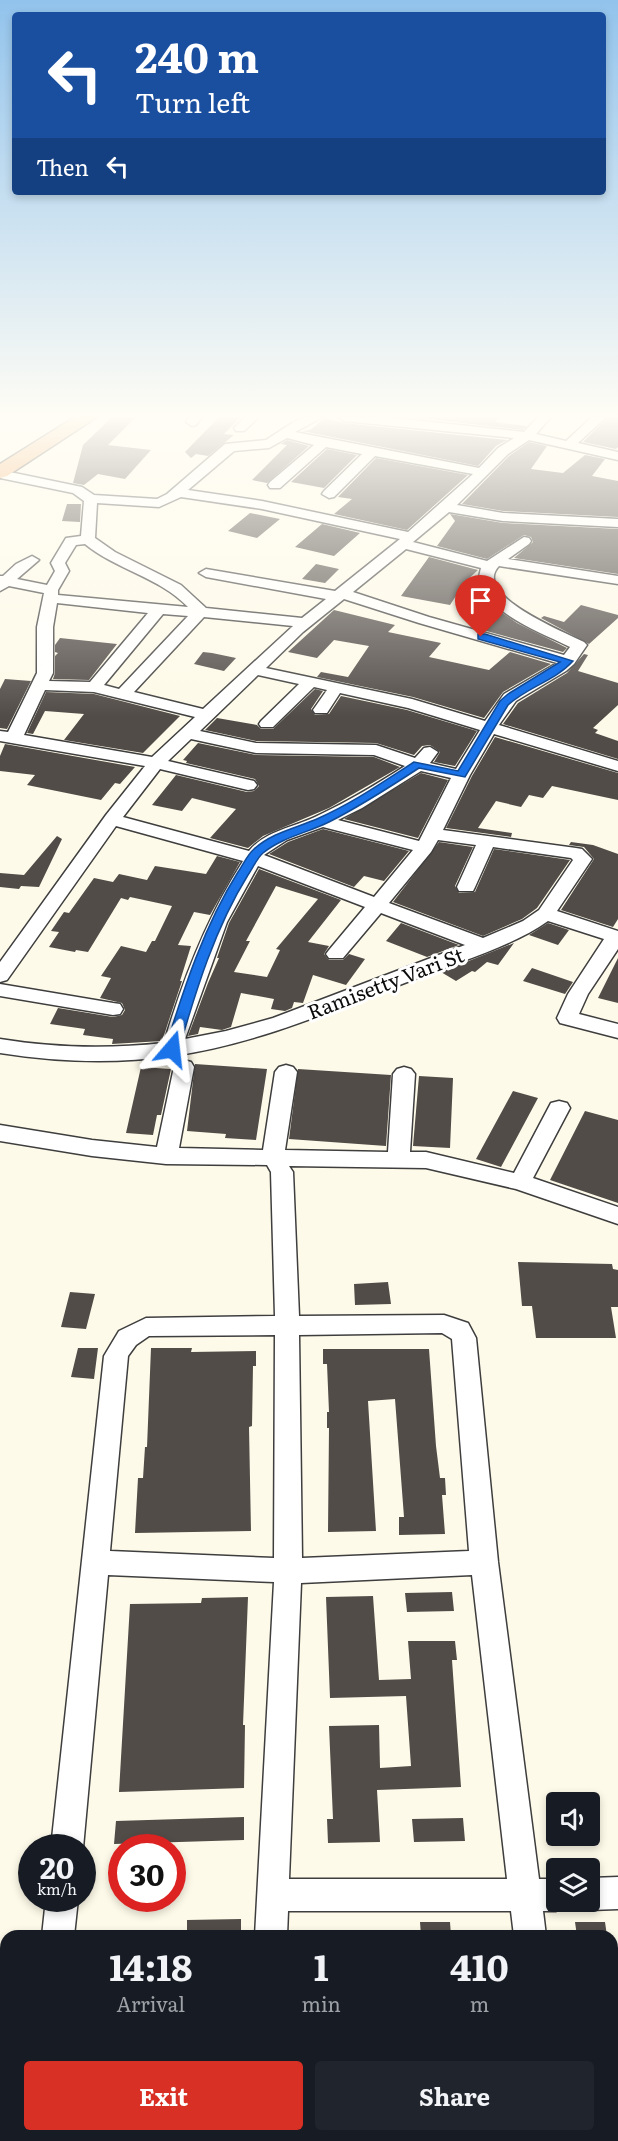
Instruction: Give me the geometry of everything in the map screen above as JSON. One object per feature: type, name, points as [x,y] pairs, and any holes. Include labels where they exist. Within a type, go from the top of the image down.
[{"type":"street","points":[[88,539],[90,517]]},
{"type":"street","points":[[312,517],[492,564],[618,580]]},
{"type":"street","points":[[0,976],[112,819],[156,763],[305,623],[434,517]]},
{"type":"street","points":[[503,517],[618,523]]},
{"type":"street","points":[[201,611],[177,589],[119,562],[103,553],[88,539],[71,541],[58,563],[62,571],[51,594],[45,627],[45,673],[7,737],[156,763],[248,785]]},
{"type":"street","points":[[336,954],[378,906],[428,841],[461,775],[504,703],[557,670],[568,661],[579,643],[540,627],[489,590],[485,581],[492,564],[524,541]]},
{"type":"street","points":[[2,583],[32,560]]},
{"type":"street","points":[[206,573],[339,594],[568,661]]},
{"type":"street","points":[[2,583],[51,594],[158,610],[259,615],[305,623]]},
{"type":"street","points":[[94,687],[158,610]]},
{"type":"street","points":[[124,693],[201,611]]},
{"type":"street","points":[[256,670],[412,704],[618,766]]},
{"type":"street","points":[[267,724],[309,683]]},
{"type":"street","points":[[39,685],[94,687],[206,716]]},
{"type":"street","points":[[321,710],[336,688]]},
{"type":"street","points":[[186,733],[256,748],[376,750],[424,758],[461,775]]},
{"type":"street","points":[[166,1156],[184,1009],[228,898],[257,852],[281,836],[322,821],[368,797],[424,758]]},
{"type":"street","points":[[112,819],[254,858],[483,945]]},
{"type":"street","name":"Ramisetty Vari St","points":[[0,1046],[178,1058],[483,945],[530,925],[546,914],[583,859],[531,846],[487,841],[428,841],[322,821]]},
{"type":"street","points":[[466,888],[487,841]]},
{"type":"street","points":[[546,914],[614,936],[615,943],[578,994],[567,1018],[618,1031]]},
{"type":"street","points":[[0,990],[113,1009]]},
{"type":"street","points":[[271,1930],[288,1571],[287,1324],[282,1172],[273,1157],[286,1072]]},
{"type":"street","points":[[399,1158],[404,1074]]},
{"type":"street","points":[[520,1182],[559,1108]]},
{"type":"street","points":[[0,1133],[92,1148],[166,1156],[426,1160],[520,1182],[618,1216]]},
{"type":"street","points":[[68,1834],[116,1356],[120,1343],[131,1333],[146,1327],[444,1324],[459,1330],[464,1338],[484,1562],[541,1896],[532,1930]]},
{"type":"street","points":[[97,1562],[288,1571],[484,1562]]},
{"type":"street","points":[[600,1894],[618,1893]]},
{"type":"street","points":[[272,1895],[541,1896]]},
{"type":"street","points":[[59,1930],[61,1912]]},
{"type":"building","points":[[63,517],[80,517],[80,522],[62,521]]},
{"type":"building","points":[[245,517],[280,519],[257,538],[228,531]]},
{"type":"building","points":[[347,517],[422,517],[407,530]]},
{"type":"building","points":[[452,517],[503,523],[618,529],[618,574],[514,558],[533,542],[531,537],[524,535],[487,559],[437,546],[455,521]]},
{"type":"building","points":[[322,524],[360,533],[334,556],[295,547]]},
{"type":"building","points":[[429,557],[478,570],[465,582],[450,605],[401,596]]},
{"type":"building","points":[[316,564],[339,569],[325,583],[302,579]]},
{"type":"building","points":[[581,605],[618,615],[618,618],[589,644],[541,618],[544,616],[564,622]]},
{"type":"building","points":[[494,607],[517,623],[567,648],[563,652],[472,627]]},
{"type":"building","points":[[334,610],[395,625],[388,632],[441,643],[429,657],[489,670],[510,652],[551,664],[503,692],[484,718],[413,697],[317,677],[321,672],[348,677],[369,646],[334,640],[317,658],[288,652]]},
{"type":"building","points":[[60,638],[117,644],[89,680],[53,679],[55,656],[58,653],[55,652],[55,645]]},
{"type":"building","points":[[203,652],[236,658],[224,671],[194,664]]},
{"type":"building","points":[[584,654],[588,655],[578,671],[618,683],[618,705],[593,728],[598,730],[595,733],[618,741],[618,759],[503,724],[518,703],[567,673]]},
{"type":"building","points":[[5,679],[31,681],[7,729],[0,728],[0,689]]},
{"type":"building","points":[[315,689],[323,691],[311,709],[315,715],[329,714],[341,696],[407,710],[477,731],[455,766],[434,762],[440,752],[430,745],[422,746],[414,755],[376,743],[256,741],[205,730],[217,718],[257,725],[261,729],[273,729]]},
{"type":"building","points":[[46,692],[94,694],[180,716],[143,753],[64,740],[84,714],[45,711],[33,734],[27,733]]},
{"type":"building","points":[[495,737],[618,773],[618,800],[552,786],[543,798],[529,795],[521,807],[496,801],[478,828],[512,833],[511,837],[446,828]]},
{"type":"building","points":[[198,743],[256,755],[374,757],[400,767],[329,808],[263,836],[248,848],[210,838],[236,809],[192,798],[182,811],[152,805],[176,775],[247,792],[254,791],[259,786],[255,779],[186,763],[187,761],[183,760]]},
{"type":"building","points":[[5,744],[135,767],[120,784],[115,783],[101,800],[27,785],[35,775],[0,771],[0,756]]},
{"type":"building","points":[[421,773],[448,780],[418,838],[344,819]]},
{"type":"building","points":[[323,829],[409,851],[384,881],[364,876],[354,887],[269,854],[288,842]]},
{"type":"building","points":[[57,836],[62,839],[39,887],[21,886],[19,889],[0,887],[0,873],[24,875]]},
{"type":"building","points":[[439,842],[473,847],[455,886],[459,893],[475,892],[494,849],[570,860],[537,908],[522,919],[483,936],[393,902]]},
{"type":"building","points":[[571,842],[593,845],[618,854],[618,919],[613,927],[561,910],[594,859],[584,847],[569,845]]},
{"type":"building","points":[[217,856],[240,862],[210,915],[194,912],[178,945],[191,946],[162,1041],[112,1044],[113,1039],[83,1035],[85,1029],[50,1024],[58,1008],[113,1017],[122,1015],[125,1010],[122,1003],[100,998],[111,978],[101,976],[121,946],[146,952],[152,941],[155,941],[172,906],[130,897],[128,900],[121,898],[88,952],[49,947],[59,932],[51,931],[64,912],[69,913],[94,878],[113,882],[119,874],[147,880],[155,866],[206,874]]},
{"type":"building","points":[[259,869],[341,900],[308,942],[329,946],[324,954],[329,960],[343,960],[349,954],[365,959],[346,985],[313,975],[303,1003],[294,1002],[292,1008],[285,1011],[271,1009],[274,999],[241,993],[231,1027],[222,1030],[200,1027],[198,1034],[188,1036],[219,958],[217,958],[229,923]],"holes":[[[276,886],[318,899],[276,949],[280,950],[267,977],[234,972],[250,941],[246,941]]]},
{"type":"building","points":[[401,923],[459,945],[427,957],[386,941]]},
{"type":"building","points":[[548,923],[569,930],[558,945],[529,935]]},
{"type":"building","points":[[514,943],[498,965],[487,962],[475,972],[472,971],[456,981],[441,972]]},
{"type":"building","points":[[618,958],[618,1003],[598,998]]},
{"type":"building","points":[[532,968],[573,982],[565,994],[523,981]]},
{"type":"building","points":[[195,1064],[267,1069],[256,1140],[225,1138],[226,1134],[187,1131]]},
{"type":"building","points":[[141,1067],[171,1069],[161,1115],[157,1115],[153,1135],[126,1133]]},
{"type":"building","points":[[298,1069],[391,1075],[386,1146],[289,1139]]},
{"type":"building","points":[[419,1076],[453,1078],[450,1148],[413,1146]]},
{"type":"building","points":[[513,1091],[538,1098],[501,1167],[476,1159]]},
{"type":"building","points":[[585,1111],[618,1120],[618,1203],[550,1180]]},
{"type":"building","points":[[518,1262],[612,1264],[613,1269],[618,1270],[618,1307],[611,1307],[616,1338],[536,1338],[532,1306],[522,1306]]},
{"type":"building","points":[[388,1282],[391,1304],[355,1305],[354,1284]]},
{"type":"building","points":[[70,1292],[95,1294],[86,1329],[61,1327]]},
{"type":"building","points":[[78,1348],[98,1348],[94,1379],[71,1377]]},
{"type":"building","points":[[151,1348],[192,1348],[191,1352],[256,1351],[256,1366],[253,1366],[252,1426],[249,1427],[251,1531],[135,1533],[138,1478],[143,1478],[145,1447],[147,1447]]},
{"type":"building","points":[[323,1349],[429,1349],[436,1446],[440,1478],[445,1478],[446,1495],[442,1495],[445,1534],[399,1535],[399,1517],[404,1517],[395,1399],[368,1401],[376,1531],[328,1532],[329,1428],[327,1428],[327,1412],[329,1412],[327,1364],[323,1364]]},
{"type":"building","points":[[452,1592],[454,1611],[407,1612],[405,1593]]},
{"type":"building","points":[[373,1596],[379,1680],[411,1679],[408,1641],[455,1641],[457,1660],[452,1660],[461,1787],[377,1790],[380,1842],[328,1843],[327,1819],[333,1819],[329,1726],[379,1725],[380,1768],[411,1766],[406,1696],[330,1698],[326,1597]]},
{"type":"building","points":[[248,1597],[243,1725],[245,1725],[244,1788],[119,1792],[130,1604],[201,1603],[202,1598]]},
{"type":"building","points":[[244,1817],[244,1840],[186,1842],[186,1834],[115,1834],[116,1821]]},
{"type":"building","points":[[463,1818],[465,1841],[414,1842],[412,1819]]},
{"type":"building","points":[[241,1919],[241,1930],[187,1930],[187,1920]]},
{"type":"building","points":[[420,1922],[450,1922],[451,1930],[421,1930]]},
{"type":"building","points":[[575,1922],[605,1922],[606,1930],[576,1930]]},
{"type":"route","points":[[172,1049],[184,1009],[217,922],[228,898],[257,852],[281,836],[322,821],[356,804],[418,765],[461,775],[504,703],[568,661],[481,637]]}]
